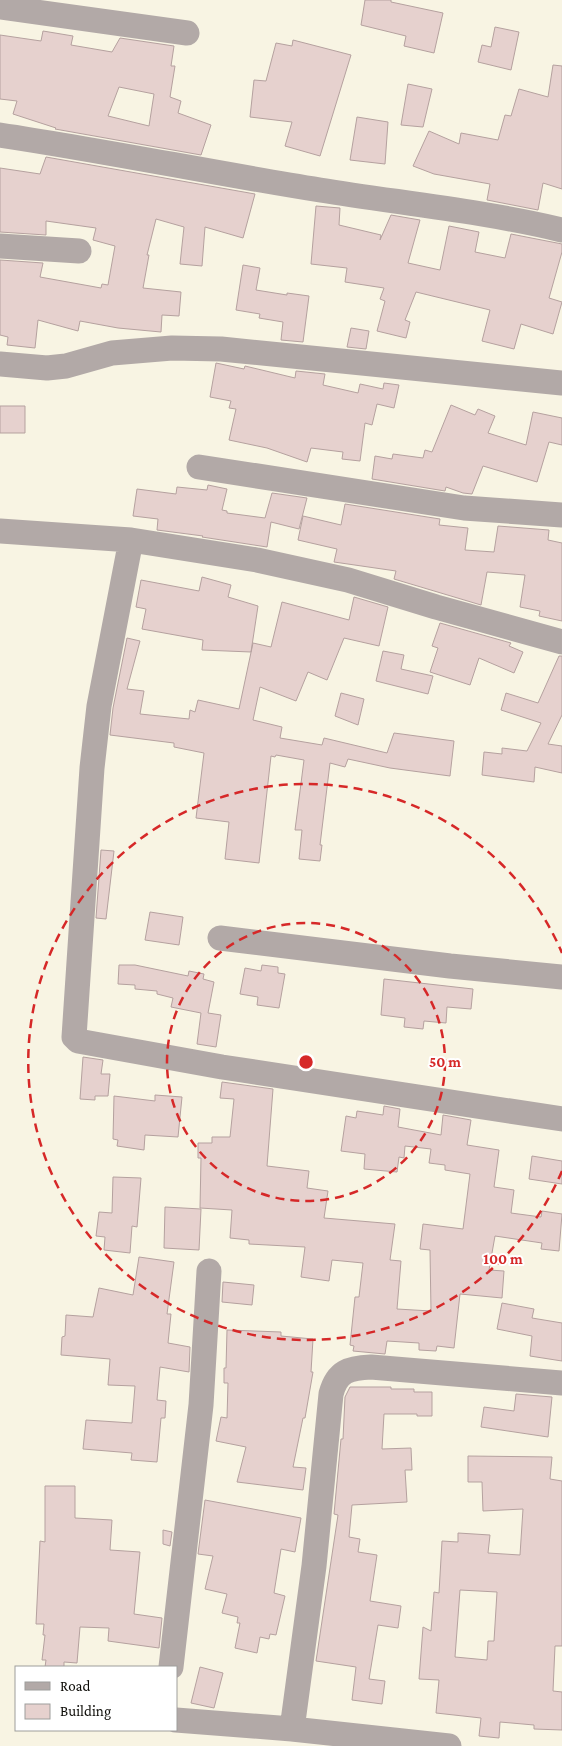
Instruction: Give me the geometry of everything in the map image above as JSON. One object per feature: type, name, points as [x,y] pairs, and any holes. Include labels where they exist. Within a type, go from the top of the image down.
[{"type":"street","points":[[0,7],[187,33]]},
{"type":"street","points":[[0,135],[319,190],[526,221],[562,230]]},
{"type":"street","points":[[0,246],[79,252]]},
{"type":"street","points":[[0,364],[47,368],[66,366],[112,353],[172,348],[221,349],[562,383]]},
{"type":"street","points":[[199,467],[464,508],[562,515]]},
{"type":"street","points":[[0,531],[130,540],[257,560],[348,580],[562,642]]},
{"type":"street","points":[[130,540],[103,679],[95,742],[75,1040],[222,1066],[562,1119]]},
{"type":"street","points":[[220,938],[450,966],[562,977]]},
{"type":"street","points":[[171,1666],[201,1405],[209,1272]]},
{"type":"street","points":[[292,1729],[314,1566],[331,1394],[339,1376],[357,1368],[371,1368],[562,1383]]},
{"type":"street","points":[[178,1720],[292,1729],[449,1746]]},
{"type":"building","points":[[365,0],[391,0],[391,2],[443,13],[434,53],[404,46],[406,36],[361,25]]},
{"type":"building","points":[[495,27],[519,32],[511,70],[478,62],[482,45],[491,47]]},
{"type":"building","points":[[43,31],[73,36],[71,45],[112,52],[120,38],[174,46],[171,66],[175,66],[170,97],[181,101],[178,113],[211,125],[201,155],[55,129],[13,114],[17,101],[0,99],[0,35],[41,41]],"holes":[[[119,87],[154,94],[149,126],[108,116]]]},
{"type":"building","points":[[293,40],[351,55],[320,156],[285,146],[292,122],[250,117],[254,80],[266,81],[276,43],[292,46]]},
{"type":"building","points":[[553,65],[562,66],[562,189],[543,183],[538,210],[487,200],[490,184],[434,174],[413,166],[429,131],[459,144],[461,133],[498,140],[505,115],[511,116],[519,89],[548,97]]},
{"type":"building","points":[[408,84],[432,89],[423,127],[401,125]]},
{"type":"building","points":[[357,117],[388,122],[385,164],[350,160]]},
{"type":"building","points":[[46,157],[255,194],[243,238],[205,227],[202,266],[180,264],[184,227],[156,219],[147,255],[149,255],[143,288],[181,292],[179,316],[162,315],[161,332],[118,328],[80,321],[78,331],[38,320],[35,348],[7,345],[8,337],[0,335],[0,260],[43,263],[40,277],[101,288],[102,284],[108,285],[115,246],[93,240],[96,228],[46,221],[46,235],[0,232],[0,168],[40,174]]},
{"type":"building","points":[[316,206],[340,208],[339,225],[381,235],[380,240],[391,215],[420,220],[408,263],[440,270],[449,226],[479,232],[475,252],[505,258],[511,234],[562,244],[562,252],[549,298],[562,302],[553,334],[521,324],[514,349],[482,341],[490,310],[416,292],[405,320],[410,322],[406,338],[377,331],[385,301],[380,299],[384,288],[345,282],[347,268],[311,264]]},
{"type":"building","points":[[243,265],[260,268],[256,290],[309,296],[303,342],[281,340],[283,322],[259,318],[260,314],[236,310]]},
{"type":"building","points":[[351,328],[369,331],[366,349],[347,347]]},
{"type":"building","points":[[216,363],[244,369],[245,366],[295,378],[296,371],[325,374],[323,385],[358,393],[360,384],[383,389],[384,383],[399,385],[394,408],[377,404],[372,425],[365,423],[360,461],[342,459],[343,452],[311,448],[307,462],[267,448],[229,440],[236,409],[229,408],[231,401],[210,397]]},
{"type":"building","points":[[451,405],[475,415],[478,409],[495,416],[488,433],[526,445],[533,412],[562,418],[562,445],[549,442],[537,482],[483,466],[472,494],[446,487],[445,491],[372,479],[375,456],[392,459],[393,454],[423,458],[425,450],[432,452]]},
{"type":"building","points":[[0,406],[25,406],[25,433],[0,433]]},
{"type":"building","points":[[208,485],[227,489],[222,510],[227,511],[227,513],[265,518],[272,493],[307,498],[299,529],[271,522],[267,547],[157,530],[158,519],[133,516],[137,489],[176,494],[177,487],[207,490]]},
{"type":"building","points":[[345,504],[440,519],[439,525],[468,528],[465,550],[494,552],[498,526],[549,530],[548,540],[562,543],[562,621],[539,616],[540,611],[520,607],[525,575],[487,572],[481,605],[394,579],[396,571],[334,562],[337,549],[298,540],[303,516],[341,525]]},
{"type":"building","points":[[202,577],[231,585],[228,597],[258,606],[251,652],[202,650],[203,640],[142,629],[146,609],[136,607],[141,580],[199,591]]},
{"type":"building","points":[[354,597],[388,607],[379,646],[344,638],[327,680],[308,672],[296,701],[260,687],[253,720],[282,727],[280,738],[322,745],[324,738],[387,753],[394,733],[454,741],[450,776],[390,768],[348,759],[345,767],[330,763],[320,845],[322,845],[320,861],[299,859],[302,830],[295,830],[304,760],[276,755],[275,757],[271,756],[259,863],[225,859],[229,822],[196,818],[204,753],[174,747],[174,743],[110,735],[113,708],[127,638],[140,641],[127,689],[144,691],[140,714],[189,719],[190,710],[195,712],[198,700],[239,709],[253,643],[271,647],[282,602],[349,620]]},
{"type":"building","points":[[440,623],[511,643],[509,646],[523,652],[514,673],[479,658],[470,685],[430,672],[438,648],[432,646]]},
{"type":"building","points":[[383,651],[404,655],[401,669],[433,676],[428,694],[376,681]]},
{"type":"building","points":[[559,656],[562,656],[562,715],[548,744],[562,746],[562,773],[535,767],[534,782],[482,775],[484,752],[502,754],[502,748],[527,751],[541,723],[501,710],[506,693],[538,703]]},
{"type":"building","points":[[341,693],[364,699],[358,725],[335,716]]},
{"type":"building","points":[[101,850],[114,851],[106,919],[96,918]]},
{"type":"building","points":[[150,912],[183,917],[179,945],[145,940]]},
{"type":"building","points":[[119,965],[135,965],[188,976],[189,971],[204,974],[203,979],[214,982],[208,1013],[221,1015],[216,1047],[197,1044],[201,1013],[171,1007],[173,998],[157,994],[157,991],[135,989],[135,985],[118,984]]},
{"type":"building","points":[[262,965],[278,967],[278,973],[285,974],[279,1008],[257,1005],[258,997],[240,994],[245,968],[261,971]]},
{"type":"building","points":[[384,979],[473,989],[471,1009],[447,1007],[446,1023],[424,1021],[423,1029],[404,1027],[405,1018],[381,1015]]},
{"type":"building","points":[[83,1057],[103,1060],[101,1074],[110,1074],[108,1096],[95,1096],[95,1100],[80,1099]]},
{"type":"building","points":[[222,1082],[273,1089],[267,1166],[309,1171],[307,1188],[328,1191],[324,1218],[395,1224],[390,1260],[401,1261],[397,1309],[431,1311],[430,1250],[420,1249],[423,1224],[463,1229],[470,1174],[445,1170],[445,1165],[429,1163],[431,1149],[405,1146],[404,1158],[399,1157],[397,1172],[364,1169],[365,1154],[341,1151],[346,1116],[356,1118],[357,1111],[383,1115],[384,1106],[400,1109],[398,1127],[441,1135],[443,1115],[471,1120],[467,1145],[499,1150],[494,1187],[514,1190],[511,1213],[541,1217],[542,1211],[562,1214],[559,1251],[541,1249],[542,1243],[495,1236],[489,1270],[504,1271],[502,1298],[460,1294],[454,1348],[437,1346],[436,1351],[419,1350],[419,1343],[387,1341],[385,1354],[353,1351],[354,1346],[350,1345],[355,1297],[359,1297],[363,1263],[332,1260],[329,1281],[301,1277],[305,1247],[249,1244],[249,1240],[230,1238],[232,1210],[200,1208],[201,1158],[198,1158],[198,1143],[212,1143],[212,1137],[230,1137],[234,1099],[220,1098]]},
{"type":"building","points":[[155,1095],[182,1097],[178,1137],[145,1135],[144,1150],[117,1146],[118,1140],[113,1139],[114,1096],[155,1101]]},
{"type":"building","points":[[532,1156],[562,1161],[562,1184],[529,1179]]},
{"type":"building","points":[[113,1177],[141,1178],[137,1227],[132,1226],[130,1253],[104,1250],[105,1237],[96,1236],[99,1212],[112,1213]]},
{"type":"building","points":[[165,1207],[201,1209],[199,1250],[164,1248]]},
{"type":"building","points":[[139,1257],[174,1262],[167,1314],[171,1314],[168,1343],[190,1347],[189,1372],[160,1367],[157,1400],[166,1401],[165,1418],[161,1418],[157,1462],[131,1460],[132,1453],[83,1449],[86,1420],[132,1423],[135,1386],[108,1385],[110,1359],[61,1355],[62,1337],[65,1336],[66,1315],[93,1317],[99,1288],[133,1295]]},
{"type":"building","points":[[223,1282],[254,1285],[252,1305],[222,1302]]},
{"type":"building","points":[[502,1303],[534,1309],[532,1318],[562,1323],[562,1361],[530,1356],[532,1336],[497,1329]]},
{"type":"building","points":[[227,1330],[281,1332],[281,1336],[313,1339],[311,1372],[313,1372],[305,1418],[303,1418],[293,1467],[306,1468],[303,1490],[237,1482],[246,1447],[216,1441],[221,1417],[227,1418],[228,1383],[224,1383],[224,1368],[226,1368]]},
{"type":"building","points":[[350,1387],[391,1387],[391,1389],[414,1389],[414,1392],[432,1392],[432,1416],[384,1414],[382,1449],[411,1448],[412,1470],[405,1470],[407,1502],[352,1505],[349,1537],[360,1539],[358,1552],[377,1555],[370,1601],[401,1606],[398,1628],[378,1625],[369,1679],[385,1681],[382,1704],[352,1700],[356,1667],[316,1661],[338,1515],[334,1514],[341,1439],[343,1439],[345,1397]]},
{"type":"building","points":[[516,1394],[552,1397],[548,1437],[481,1427],[484,1407],[514,1411]]},
{"type":"building","points":[[468,1456],[552,1457],[550,1479],[562,1481],[562,1646],[555,1646],[553,1691],[562,1692],[562,1730],[534,1729],[534,1725],[500,1722],[499,1738],[479,1736],[481,1718],[436,1713],[439,1680],[419,1679],[423,1627],[431,1631],[434,1592],[439,1593],[442,1541],[458,1542],[458,1533],[490,1535],[488,1553],[520,1555],[523,1509],[483,1511],[482,1482],[468,1482]],"holes":[[[460,1590],[497,1592],[494,1641],[488,1641],[487,1660],[455,1657]]]},
{"type":"building","points":[[45,1486],[75,1486],[75,1518],[112,1520],[110,1550],[140,1552],[134,1614],[162,1618],[159,1648],[108,1641],[109,1628],[80,1627],[77,1663],[64,1662],[64,1666],[45,1666],[46,1660],[42,1660],[45,1635],[43,1635],[44,1624],[36,1624],[40,1541],[45,1542]]},
{"type":"building","points":[[205,1500],[301,1518],[295,1552],[281,1549],[274,1593],[285,1596],[276,1635],[270,1634],[269,1639],[260,1637],[257,1653],[235,1648],[240,1623],[237,1623],[238,1617],[222,1613],[227,1594],[205,1589],[213,1556],[198,1554]]},
{"type":"building","points":[[163,1530],[172,1532],[170,1546],[163,1544]]},
{"type":"building","points":[[200,1667],[223,1673],[214,1708],[191,1703]]}]
